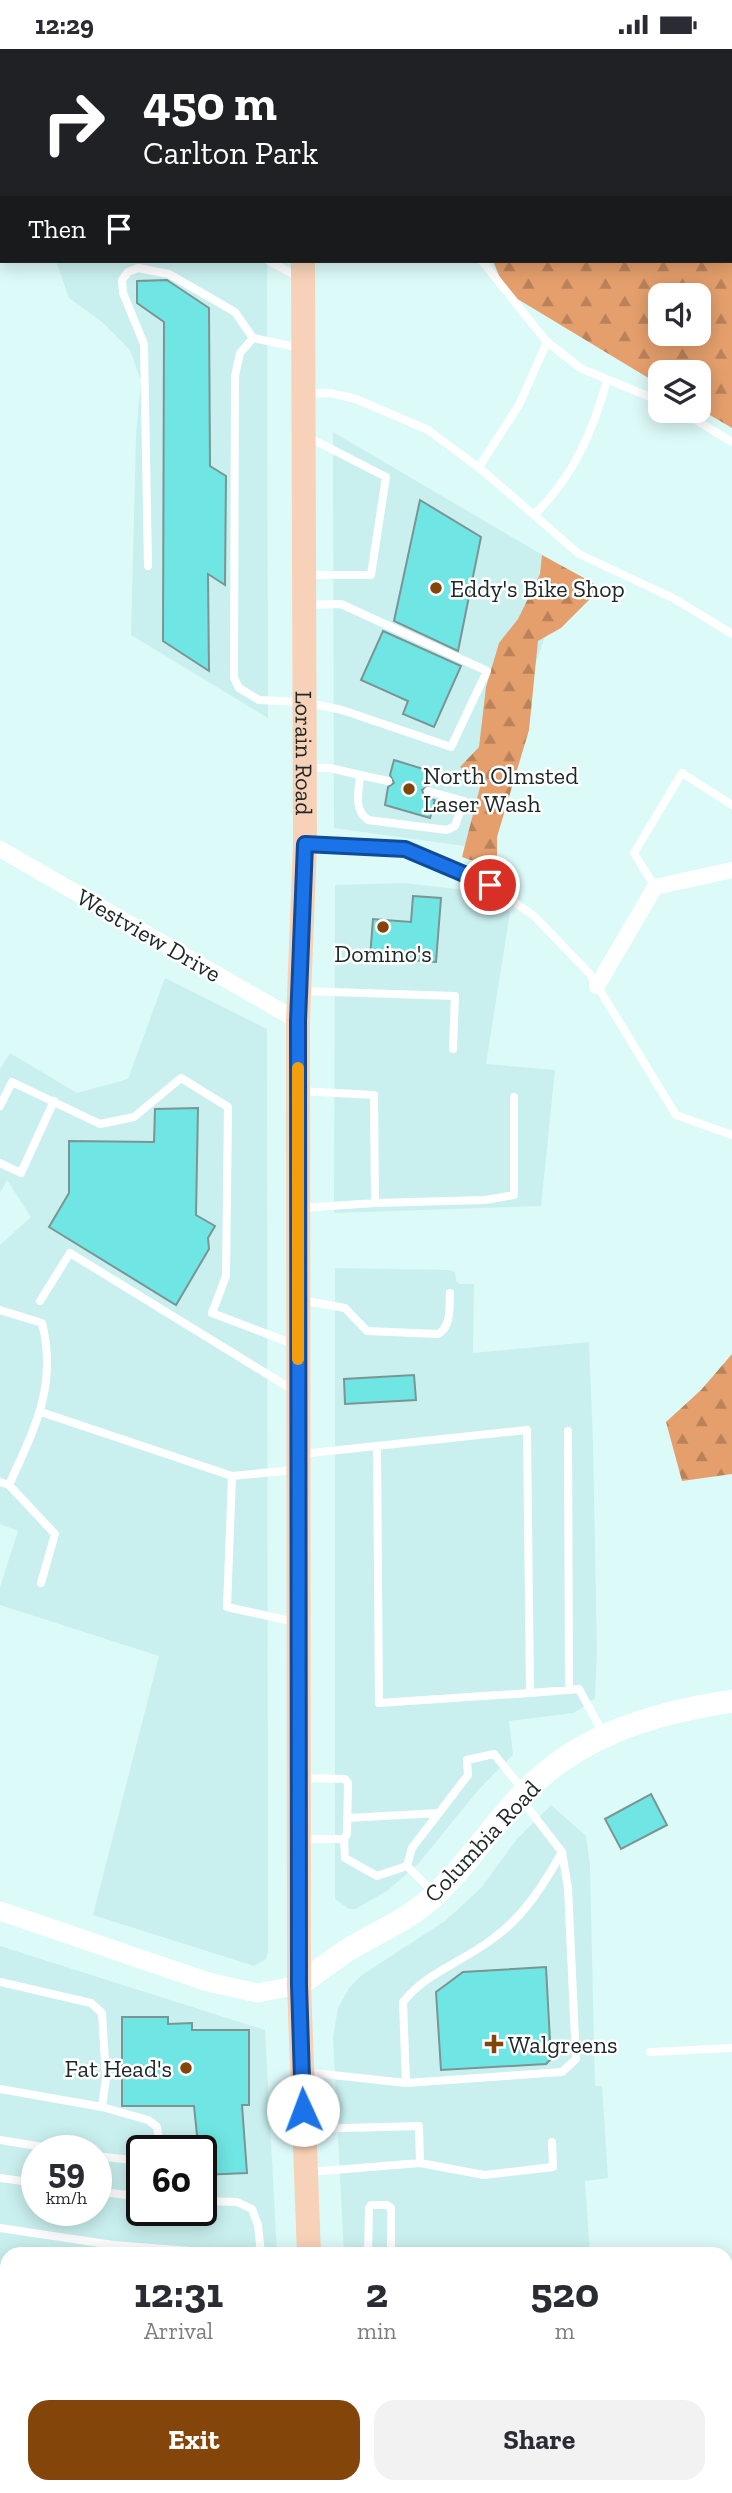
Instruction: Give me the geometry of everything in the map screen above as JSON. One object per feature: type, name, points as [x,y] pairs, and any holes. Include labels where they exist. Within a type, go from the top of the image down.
[{"type":"main road","name":"Lorain Road","points":[[303,270],[305,844],[298,1021],[298,1839],[299,1985],[309,2247]]},
{"type":"main road","name":"Columbia Road","points":[[299,1985],[346,1952],[402,1919],[435,1894],[522,1794],[556,1763],[604,1735],[638,1721],[685,1708],[732,1701]]},
{"type":"street","name":"Westview Drive","points":[[0,849],[298,1021]]},
{"type":"street","points":[[597,986],[655,887],[732,870]]},
{"type":"street","name":"Columbia Road","points":[[0,1911],[208,1982],[257,1993],[299,1985]]},
{"type":"lane","points":[[277,263],[303,270]]},
{"type":"lane","points":[[484,263],[547,342],[582,369],[648,396]]},
{"type":"lane","points":[[148,566],[144,344],[123,293],[122,280],[128,272],[138,268],[169,274],[235,312],[253,338],[303,349]]},
{"type":"lane","points":[[253,338],[240,353],[235,376],[234,678],[239,688],[259,700],[304,702],[342,710],[451,747],[486,671],[341,604],[304,605]]},
{"type":"lane","points":[[479,467],[519,405],[547,342]]},
{"type":"lane","points":[[534,515],[569,474],[587,443],[607,380]]},
{"type":"lane","points":[[303,394],[330,393],[391,411],[428,430],[479,467],[579,554],[675,599],[732,634]]},
{"type":"lane","points":[[701,423],[732,442]]},
{"type":"lane","points":[[304,435],[386,477],[371,575],[304,575]]},
{"type":"lane","points":[[305,768],[330,768],[388,781]]},
{"type":"lane","points":[[655,887],[634,853],[682,773],[732,805]]},
{"type":"lane","points":[[360,775],[358,804],[360,814],[368,820],[447,830],[455,826],[464,801],[428,791]]},
{"type":"lane","points":[[305,844],[405,849],[490,885],[534,916],[597,986],[676,1115],[732,1135]]},
{"type":"lane","points":[[299,991],[455,996],[453,1049]]},
{"type":"lane","points":[[0,1106],[12,1082],[100,1124],[134,1117],[181,1078],[228,1107],[226,1276],[212,1313],[298,1346]]},
{"type":"lane","points":[[298,1091],[374,1095],[375,1203]]},
{"type":"lane","points":[[298,1208],[485,1200],[514,1195],[514,1097]]},
{"type":"lane","points":[[0,1163],[21,1174],[54,1101]]},
{"type":"lane","points":[[40,1301],[70,1253],[298,1393]]},
{"type":"lane","points":[[298,1299],[345,1308],[368,1331],[438,1334],[444,1330],[449,1319],[450,1293]]},
{"type":"lane","points":[[0,1310],[42,1323],[50,1353],[41,1412],[9,1485]]},
{"type":"lane","points":[[41,1412],[232,1476],[377,1447],[527,1430],[530,1693]]},
{"type":"lane","points":[[568,1431],[569,1690]]},
{"type":"lane","points":[[377,1447],[379,1703],[583,1691],[604,1735]]},
{"type":"lane","points":[[232,1476],[227,1608],[298,1623]]},
{"type":"lane","points":[[0,1482],[9,1485],[55,1534],[41,1583]]},
{"type":"lane","points":[[302,2071],[406,2083],[562,2072],[576,2059],[568,1888],[562,1852],[494,1754],[467,1760],[467,1775],[412,1848],[407,1866]]},
{"type":"lane","points":[[298,1778],[345,1779],[348,1783],[345,1858],[377,1876],[407,1866]]},
{"type":"lane","points":[[347,1818],[439,1813]]},
{"type":"lane","points":[[298,1839],[344,1839]]},
{"type":"lane","points":[[406,2083],[403,2002],[418,1983],[496,1937],[540,1892],[562,1852]]},
{"type":"lane","points":[[407,1866],[435,1894]]},
{"type":"lane","points":[[0,1982],[91,2003],[102,2013],[106,2078],[102,2107]]},
{"type":"lane","points":[[650,2052],[732,2048]]},
{"type":"lane","points":[[0,2089],[102,2107],[148,2120],[157,2127],[158,2135]]},
{"type":"lane","points":[[304,2130],[419,2126],[420,2163]]},
{"type":"lane","points":[[0,2140],[21,2143]]},
{"type":"lane","points":[[306,2172],[420,2163],[484,2175],[553,2168],[552,2142]]},
{"type":"lane","points":[[0,2178],[21,2181]]},
{"type":"lane","points":[[217,2201],[237,2202],[252,2209],[258,2225],[260,2247]]},
{"type":"lane","points":[[368,2247],[371,2205],[391,2208],[391,2247]]},
{"type":"lane","points":[[0,2228],[125,2247]]},
{"type":"shaded area","points":[[57,263],[267,263],[268,718],[131,635],[136,436],[141,381],[130,350],[102,322],[69,298]]},
{"type":"shaded area","points":[[333,432],[568,570],[493,787],[479,848],[334,828]]},
{"type":"shaded area","points":[[404,883],[484,892],[510,912],[486,1064],[555,1070],[541,1206],[334,1213],[335,885]]},
{"type":"shaded area","points":[[165,978],[267,1029],[268,1952],[266,1959],[254,1966],[93,1915],[159,1656],[0,1605],[0,1587],[18,1531],[0,1524],[0,1245],[31,1217],[7,1180],[0,1193],[0,1069],[10,1053],[77,1093],[128,1079]]},
{"type":"shaded area","points":[[335,1268],[455,1272],[456,1281],[460,1284],[474,1284],[473,1353],[589,1342],[593,1442],[597,1651],[595,1698],[574,1713],[509,1721],[513,1755],[480,1788],[418,1864],[387,1891],[355,1909],[349,1909],[335,1899]]},
{"type":"shaded area","points":[[551,1805],[586,1836],[590,1866],[595,2086],[602,2086],[608,2178],[585,2181],[590,2247],[344,2247],[333,2037],[338,2008],[349,1988],[362,1975],[445,1921],[481,1888],[517,1839]]},
{"type":"shaded area","points":[[0,1946],[265,2030],[277,2247],[0,2247]]},
{"type":"green space","points":[[494,263],[732,263],[732,428],[711,416],[711,360],[648,360],[648,378],[506,292]]},
{"type":"green space","points":[[542,555],[595,584],[596,593],[561,628],[538,641],[529,730],[497,837],[497,856],[483,861],[471,860],[462,857],[480,787],[476,778],[460,767],[479,747],[486,687],[499,643],[518,619],[540,574]]},
{"type":"green space","points":[[732,1354],[732,1474],[682,1481],[666,1422],[701,1390]]},
{"type":"building","points":[[167,280],[209,308],[210,466],[226,476],[225,585],[208,574],[209,671],[163,641],[164,322],[137,303],[137,281]]},
{"type":"building","name":"Eddy's Bike Shop","points":[[420,500],[481,537],[458,651],[394,621]]},
{"type":"building","points":[[383,631],[461,666],[434,727],[403,714],[408,701],[361,680]]},
{"type":"building","name":"North Olmsted Laser Wash","points":[[394,760],[433,772],[430,785],[422,790],[424,796],[435,800],[430,818],[385,805],[388,787],[394,783],[390,775]]},
{"type":"building","points":[[413,896],[441,898],[436,962],[370,957],[373,919],[411,922]]},
{"type":"building","points":[[198,1108],[196,1215],[215,1226],[208,1238],[209,1249],[176,1305],[49,1227],[69,1193],[69,1141],[154,1142],[155,1109]]},
{"type":"building","points":[[414,1375],[416,1400],[345,1404],[344,1379]]},
{"type":"building","points":[[651,1794],[667,1825],[621,1849],[605,1819]]},
{"type":"building","name":"Walgreens","points":[[546,1967],[551,2059],[546,2064],[441,2070],[436,1992],[463,1972]]},
{"type":"building","name":"Fat Head's","points":[[122,2017],[168,2017],[168,2024],[192,2023],[192,2030],[249,2030],[249,2105],[242,2105],[247,2173],[217,2174],[217,2135],[197,2135],[194,2106],[122,2106]]},
{"type":"slow traffic","points":[[298,1068],[298,1359]]},
{"type":"place","name":"Eddy's Bike Shop","points":[[436,588]]},
{"type":"place","name":"North Olmsted Laser Wash","points":[[409,789]]},
{"type":"place","name":"Domino's","points":[[383,927]]},
{"type":"place","name":"Walgreens","points":[[494,2044]]},
{"type":"place","name":"Fat Head's","points":[[186,2068]]},
{"type":"route","points":[[303,2110],[299,1985],[298,1021],[305,844],[405,849],[490,885]]}]
